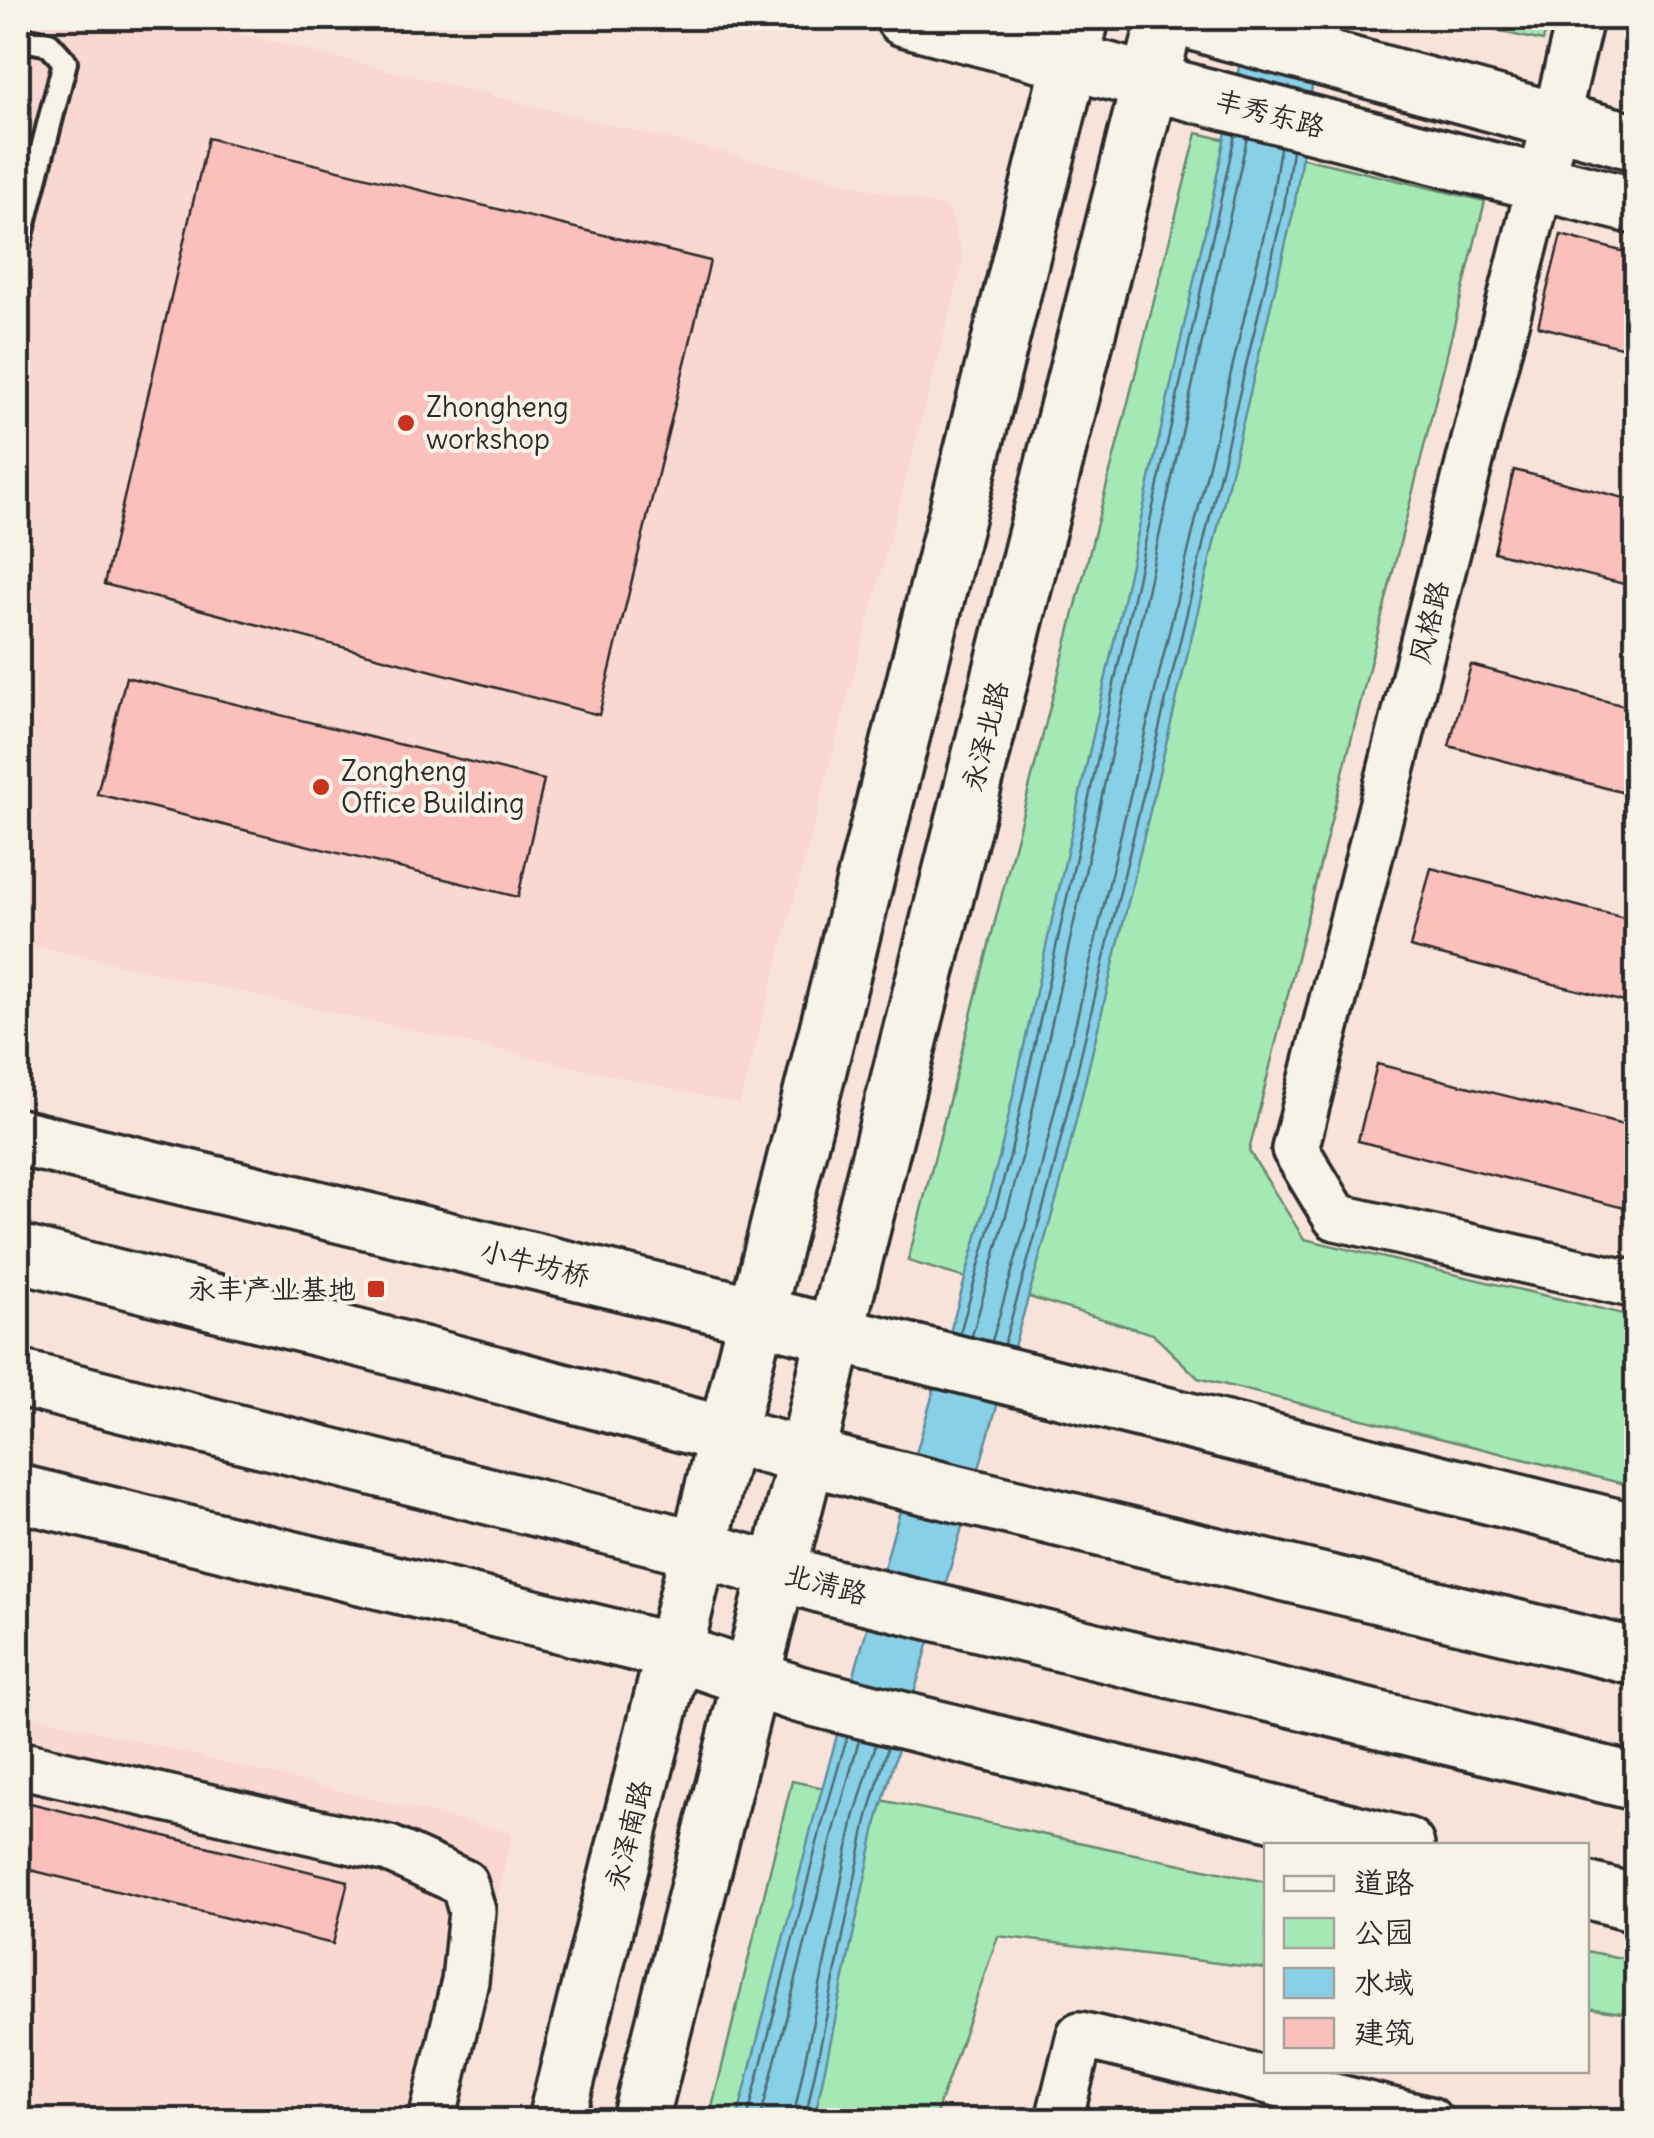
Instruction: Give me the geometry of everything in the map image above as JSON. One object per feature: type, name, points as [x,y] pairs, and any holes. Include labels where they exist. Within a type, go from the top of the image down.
[{"type":"main road","name":"丰秀东路","points":[[904,18],[1075,38],[1150,81],[1636,206]]},
{"type":"main road","name":"永泽北路","points":[[778,1571],[831,1462],[1166,18]]},
{"type":"main road","points":[[1202,24],[1636,142]]},
{"type":"main road","points":[[726,1436],[1075,38]]},
{"type":"main road","name":"小牛坊桥","points":[[18,1138],[1636,1532]]},
{"type":"main road","points":[[18,1253],[726,1436],[1636,1657]]},
{"type":"main road","name":"北清路","points":[[18,1378],[700,1549],[830,1587],[1636,1782]]},
{"type":"main road","points":[[18,1416],[82,1394]]},
{"type":"main road","name":"永泽南路","points":[[556,2120],[726,1436]]},
{"type":"main road","points":[[18,1493],[674,1652],[775,1686],[1394,1843]]},
{"type":"main road","points":[[640,2120],[775,1686],[778,1571]]},
{"type":"main road","points":[[1589,1891],[1636,1903]]},
{"type":"street","name":"风格路","points":[[1580,18],[1295,1149],[1336,1216],[1636,1285]]},
{"type":"street","points":[[18,1764],[389,1850],[464,1882],[472,1911],[465,1981],[432,2120]]},
{"type":"street","points":[[1059,2120],[1080,2035],[1360,2112],[1429,2120]]},
{"type":"lane","points":[[18,38],[49,44],[66,62],[18,247]]},
{"type":"shaded area","points":[[18,18],[176,18],[949,208],[964,260],[740,1104],[18,942]]},
{"type":"shaded area","points":[[18,1712],[512,1833],[449,2120],[18,2120]]},
{"type":"green space","points":[[1437,18],[1549,18],[1543,41]]},
{"type":"green space","points":[[1197,133],[1485,201],[1249,1151],[1304,1239],[1636,1317],[1636,1487],[1198,1378],[1153,1334],[908,1261]]},
{"type":"green space","points":[[792,1781],[1264,1882],[1264,1969],[998,1936],[934,2120],[709,2120]]},
{"type":"green space","points":[[1589,1952],[1636,1961],[1622,2013],[1589,2008]]},
{"type":"water","points":[[1249,18],[1322,18],[1294,209],[1060,1187],[877,1822],[814,2120],[737,2120],[813,1821],[1000,1154]]},
{"type":"building","name":"Zhongheng workshop","points":[[208,138],[710,261],[599,715],[104,584]]},
{"type":"building","points":[[1561,235],[1636,255],[1636,351],[1538,326]]},
{"type":"building","points":[[1514,470],[1636,501],[1636,587],[1494,552]]},
{"type":"building","points":[[1471,665],[1636,709],[1636,796],[1449,746]]},
{"type":"building","name":"Zongheng Office Building","points":[[126,677],[544,780],[518,897],[97,794]]},
{"type":"building","points":[[1431,868],[1636,921],[1636,1005],[1410,947]]},
{"type":"building","points":[[1377,1064],[1636,1128],[1636,1211],[1358,1141]]},
{"type":"building","points":[[18,1800],[348,1881],[333,1944],[18,1867]]},
{"type":"place","name":"Zhongheng workshop","points":[[406,423]]},
{"type":"place","name":"Zongheng Office Building","points":[[321,787]]},
{"type":"place","name":"永丰产业基地","points":[[376,1289]]}]
